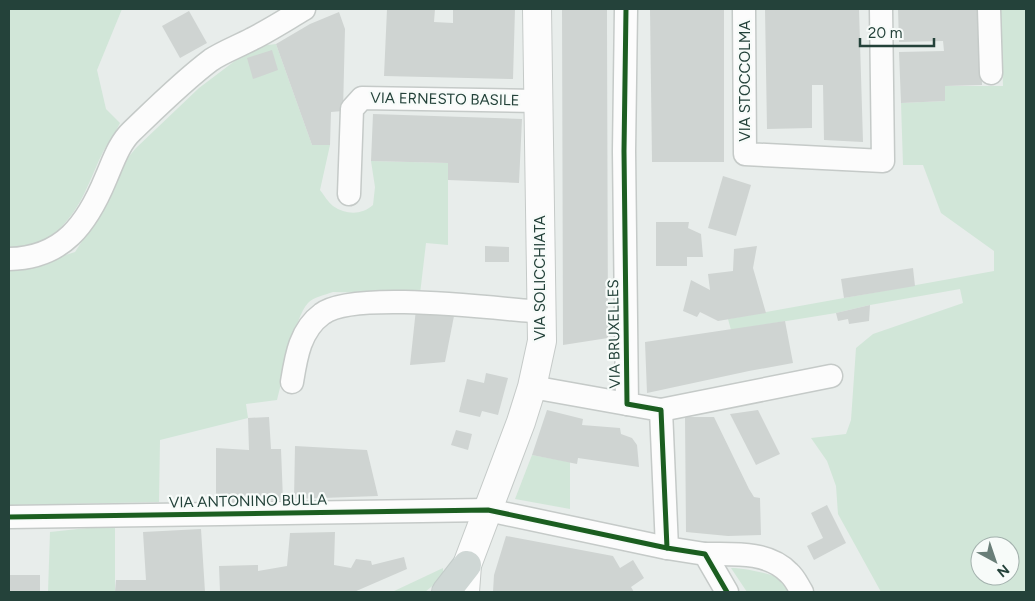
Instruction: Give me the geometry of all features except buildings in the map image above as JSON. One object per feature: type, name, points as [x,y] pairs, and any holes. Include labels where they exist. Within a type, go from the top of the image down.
[{"type":"main road","points":[[446,592],[468,565]]},
{"type":"street","points":[[9,259],[24,259],[45,253],[77,230],[89,215],[115,155],[129,133],[212,60],[304,9]]},
{"type":"street","name":"VIA SOLICCHIATA","points":[[465,592],[468,565],[521,422],[532,387],[542,341],[537,9]]},
{"type":"street","name":"VIA BRUXELLES","points":[[626,9],[624,151],[627,404],[661,410]]},
{"type":"street","name":"VIA STOCCOLMA","points":[[744,9],[745,154],[883,161],[881,9]]},
{"type":"street","points":[[989,9],[991,73]]},
{"type":"street","name":"VIA ERNESTO BASILE","points":[[349,194],[352,109],[362,98],[538,101]]},
{"type":"street","points":[[292,382],[300,343],[310,326],[323,313],[337,306],[392,301],[542,312]]},
{"type":"street","points":[[802,592],[790,573],[774,561],[742,554],[705,554],[667,548],[661,410],[831,376]]},
{"type":"street","points":[[532,387],[627,404]]},
{"type":"street","name":"VIA ANTONINO BULLA","points":[[9,517],[488,510],[667,548]]},
{"type":"street","points":[[705,554],[727,592]]},
{"type":"green space","points":[[9,9],[122,9],[97,70],[106,109],[120,123],[101,155],[88,187],[67,220],[41,243],[20,249],[9,247]]},
{"type":"green space","points":[[1000,9],[1026,9],[1026,592],[881,592],[838,514],[836,486],[827,461],[811,438],[846,434],[851,420],[856,348],[873,334],[963,303],[960,289],[836,313],[731,330],[728,319],[994,271],[994,251],[941,213],[923,165],[903,165],[901,103],[945,101],[945,86],[1003,86]]},
{"type":"green space","points":[[276,44],[312,145],[330,145],[320,190],[333,206],[343,211],[354,213],[364,211],[373,205],[375,187],[371,161],[448,163],[448,245],[426,243],[420,294],[333,292],[310,301],[298,321],[277,400],[246,404],[248,418],[160,440],[159,502],[9,505],[9,270],[31,266],[75,252],[106,205],[120,167],[136,148],[199,88],[240,57],[260,46]]},
{"type":"green space","points":[[532,455],[570,462],[570,509],[515,499]]},
{"type":"green space","points":[[115,525],[115,592],[48,592],[50,532]]},
{"type":"green space","points":[[443,568],[443,577],[425,592],[392,592]]},
{"type":"green space","points":[[731,568],[751,570],[775,576],[786,582],[792,592],[747,592]]},
{"type":"cycle path","points":[[626,9],[624,151],[627,404],[661,410],[667,548],[705,554],[727,592]]},
{"type":"cycle path","points":[[9,517],[488,510],[667,548]]}]
